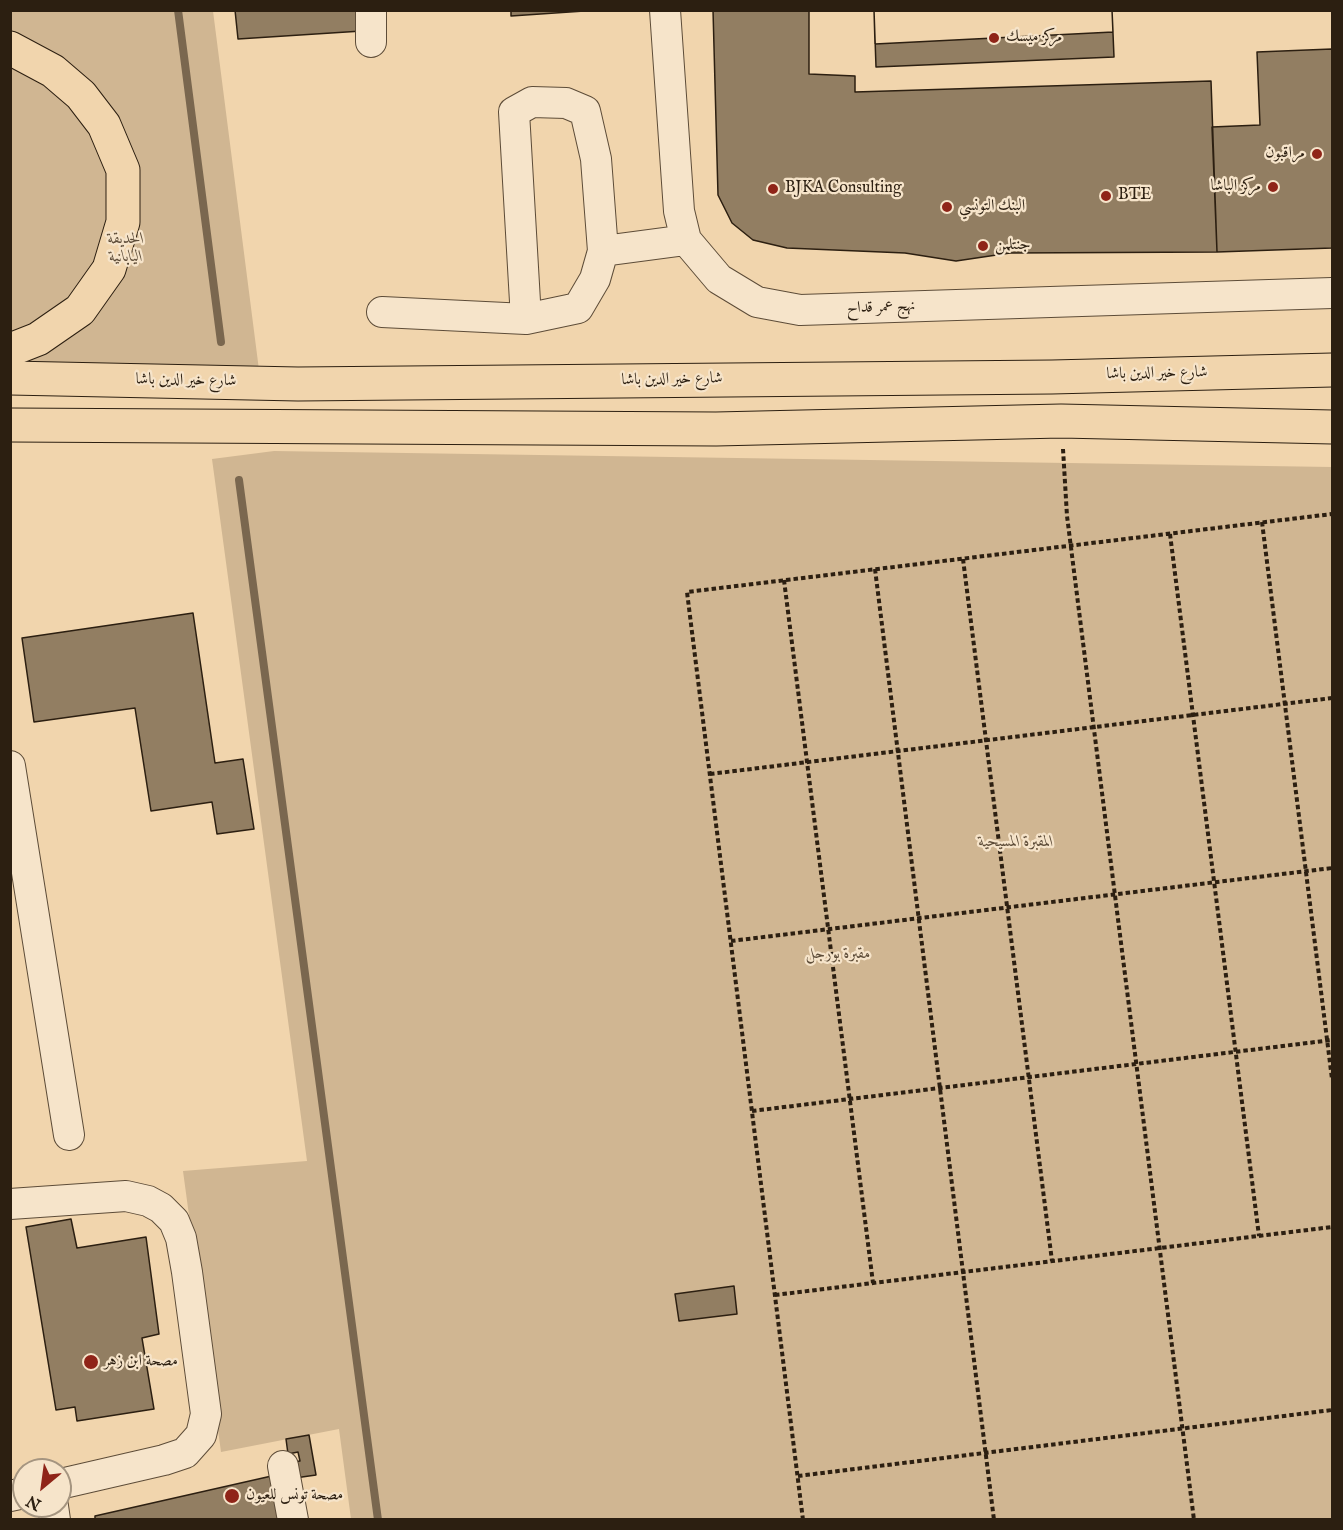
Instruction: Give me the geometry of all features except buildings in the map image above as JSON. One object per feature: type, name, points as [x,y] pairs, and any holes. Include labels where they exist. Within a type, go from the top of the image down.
[{"type":"main road","points":[[10,48],[53,70],[81,95],[104,125],[123,170],[123,222],[109,269],[104,278],[80,310],[38,339],[10,350]]},
{"type":"main road","name":"شارع خير الدين باشا","points":[[10,378],[310,384],[1052,377],[1332,370]]},
{"type":"main road","points":[[10,424],[716,429],[1061,421],[1332,427]]},
{"type":"street","points":[[370,10],[371,42]]},
{"type":"street","name":"نهج عمر قداح","points":[[665,10],[679,211],[686,240],[719,279],[757,302],[800,310],[1332,292]]},
{"type":"street","points":[[382,312],[526,319],[578,308],[595,279],[603,251],[597,159],[585,111],[567,103],[532,102],[514,112],[526,319]]},
{"type":"street","points":[[603,251],[686,240]]},
{"type":"street","points":[[10,766],[69,1136]]},
{"type":"street","points":[[10,1204],[126,1196],[148,1201],[161,1208],[174,1221],[181,1238],[206,1414],[201,1435],[185,1453],[72,1482]]},
{"type":"street","points":[[283,1466],[293,1520]]},
{"type":"path","points":[[1061,421],[1067,516],[1194,1520]]},
{"type":"path","points":[[803,1520],[687,592],[1332,514]]},
{"type":"path","points":[[1263,522],[1306,871],[1330,1040],[1332,1079]]},
{"type":"path","points":[[1170,534],[1259,1236]]},
{"type":"path","points":[[963,559],[1052,1261]]},
{"type":"path","points":[[874,569],[994,1520]]},
{"type":"path","points":[[784,580],[873,1283]]},
{"type":"path","points":[[710,774],[1332,698]]},
{"type":"path","points":[[731,941],[1332,868]]},
{"type":"path","points":[[752,1111],[1330,1040]]},
{"type":"path","points":[[775,1295],[1332,1227]]},
{"type":"path","points":[[798,1476],[1332,1410]]},
{"type":"green space","name":"الحديقة اليابانية","points":[[11,11],[213,11],[259,370],[11,363]]},
{"type":"green space","name":"مقبرة بورجل","points":[[274,451],[1332,467],[1332,1519],[351,1519],[339,1429],[221,1452],[183,1171],[307,1161],[212,459]]},
{"type":"waterway","points":[[178,10],[221,342]]},
{"type":"waterway","points":[[239,480],[378,1520]]},
{"type":"place","name":"مركز ميسك","points":[[994,38]]},
{"type":"place","name":"مراقبون","points":[[1317,154]]},
{"type":"place","name":"مركز الباشا","points":[[1273,187]]},
{"type":"place","name":"BJKA Consulting","points":[[773,189]]},
{"type":"place","name":"BTE","points":[[1106,196]]},
{"type":"place","name":"البنك التونسي","points":[[947,207]]},
{"type":"place","name":"جنتلمن","points":[[983,246]]},
{"type":"place","name":"مصحة ابن زهر","points":[[91,1362]]},
{"type":"place","name":"مصحة تونس للعيون","points":[[232,1496]]},
{"type":"park label","name":"المقبرة المسيحية","points":[[1016,843]]}]
